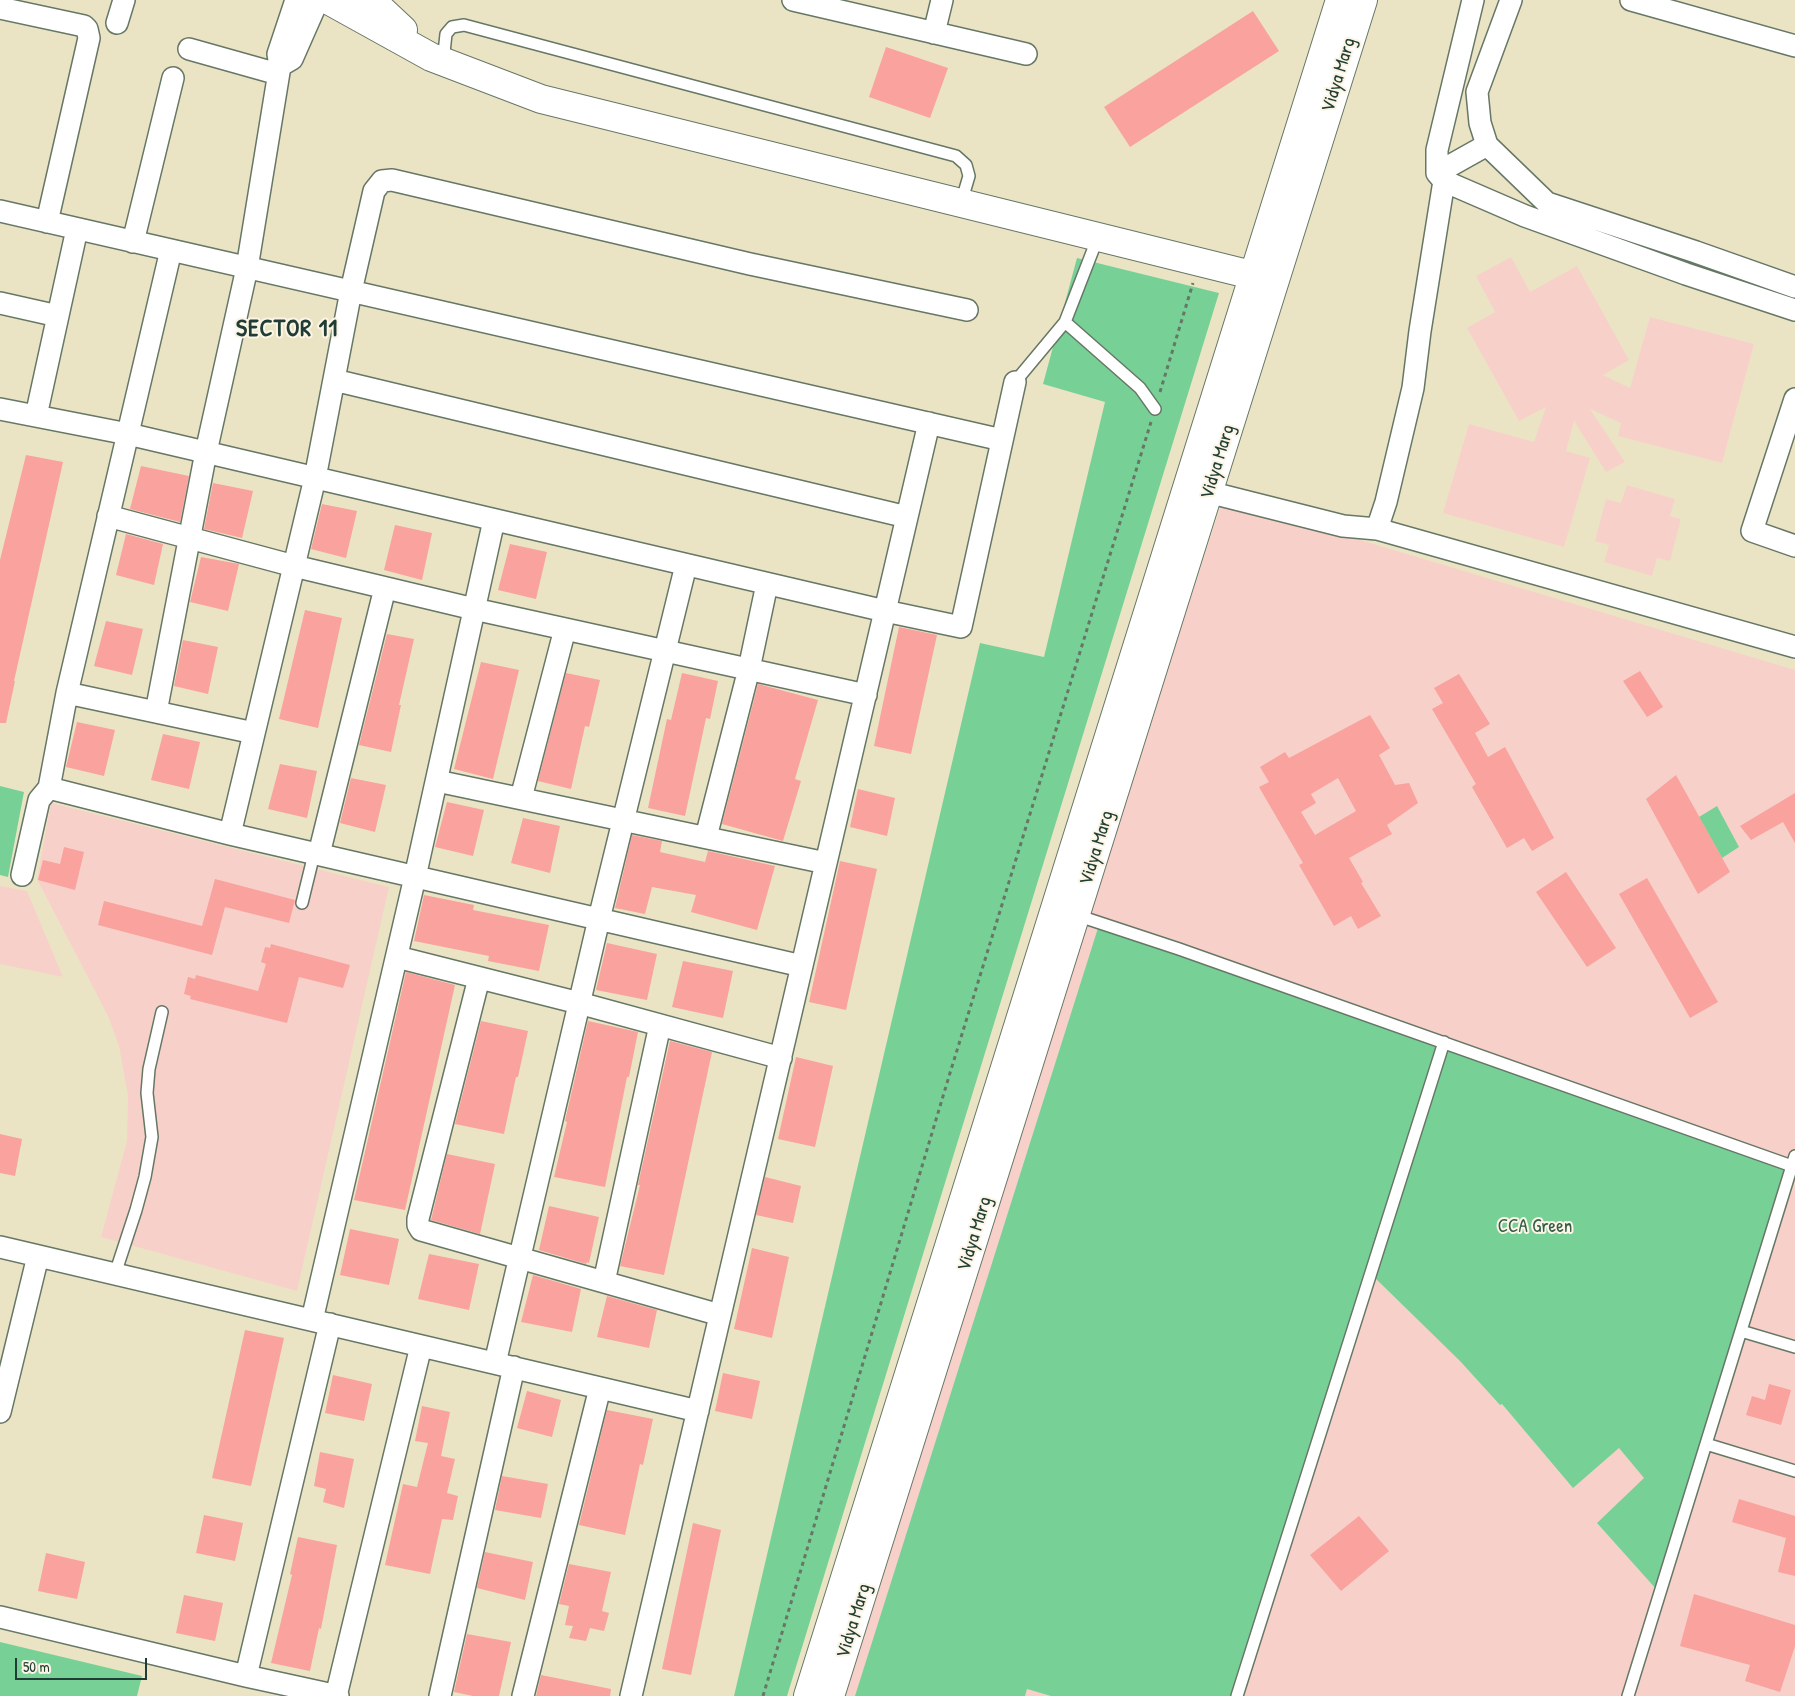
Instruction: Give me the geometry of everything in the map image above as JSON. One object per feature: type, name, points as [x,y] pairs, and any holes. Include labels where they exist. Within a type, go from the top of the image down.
[{"type":"main road","points":[[317,0],[324,0]]},
{"type":"main road","points":[[328,0],[437,59],[541,99],[1264,278]]},
{"type":"main road","points":[[371,0],[437,59]]},
{"type":"main road","name":"Vidya Marg","points":[[830,1696],[1208,492],[1340,0]]},
{"type":"main road","name":"Vidya Marg","points":[[808,1696],[1264,278],[1363,0]]},
{"type":"street","points":[[118,23],[124,0]]},
{"type":"street","points":[[156,712],[206,452],[247,268],[279,70],[278,54],[296,0]]},
{"type":"street","points":[[279,70],[292,60],[317,0]]},
{"type":"street","points":[[792,0],[1026,54]]},
{"type":"street","points":[[934,32],[942,0]]},
{"type":"street","points":[[1377,529],[1386,502],[1413,388],[1440,177],[1437,150],[1473,0]]},
{"type":"street","points":[[1511,0],[1477,92],[1480,123],[1487,145],[1547,203],[1795,287]]},
{"type":"street","points":[[1631,0],[1675,6],[1795,46]]},
{"type":"street","points":[[0,8],[84,26],[87,29],[89,38],[47,222]]},
{"type":"street","points":[[189,49],[279,70]]},
{"type":"street","points":[[133,242],[172,78]]},
{"type":"street","points":[[1440,177],[1487,145]]},
{"type":"street","points":[[1440,177],[1525,216],[1686,274],[1795,310]]},
{"type":"street","points":[[230,834],[315,478],[351,291],[374,191],[382,181],[392,180],[750,264],[968,310]]},
{"type":"street","points":[[1525,216],[1547,203]]},
{"type":"street","points":[[0,211],[1002,440]]},
{"type":"street","points":[[36,416],[77,228]]},
{"type":"street","points":[[22,875],[39,800],[49,788],[67,693],[171,250]]},
{"type":"street","points":[[1686,274],[1696,252]]},
{"type":"street","points":[[1764,301],[1772,279]]},
{"type":"street","points":[[0,303],[58,316]]},
{"type":"street","points":[[334,380],[907,516]]},
{"type":"street","points":[[0,409],[128,434],[767,584],[961,627],[1015,382]]},
{"type":"street","points":[[1795,399],[1752,531],[1795,546]]},
{"type":"street","points":[[631,1696],[929,423]]},
{"type":"street","points":[[1208,492],[1343,526],[1377,529],[1795,647]]},
{"type":"street","points":[[108,516],[294,566],[385,588],[866,695]]},
{"type":"street","points":[[246,1676],[397,957],[494,520]]},
{"type":"street","points":[[440,1696],[505,1365],[520,1257],[598,919],[686,565]]},
{"type":"street","points":[[706,837],[749,669],[767,584]]},
{"type":"street","points":[[317,854],[385,588]]},
{"type":"street","points":[[521,798],[566,629]]},
{"type":"street","points":[[67,693],[254,733]]},
{"type":"street","points":[[436,781],[826,863]]},
{"type":"street","points":[[49,788],[230,834],[802,966]]},
{"type":"street","points":[[397,957],[579,1003],[781,1058]]},
{"type":"street","points":[[479,978],[418,1219],[418,1225],[421,1230],[720,1315]]},
{"type":"street","points":[[604,1282],[660,1025]]},
{"type":"street","points":[[0,1247],[698,1410]]},
{"type":"street","points":[[0,1412],[38,1256]]},
{"type":"street","points":[[0,1617],[337,1696],[421,1346]]},
{"type":"street","points":[[523,1696],[600,1388]]},
{"type":"lane","points":[[437,59],[446,34],[452,27],[464,25],[956,156],[966,165],[968,176],[961,203]]},
{"type":"lane","points":[[1015,382],[1065,322],[1098,237]]},
{"type":"lane","points":[[1065,322],[1140,388],[1155,409]]},
{"type":"lane","points":[[302,903],[317,854]]},
{"type":"lane","points":[[1076,915],[1793,1161],[1628,1696]]},
{"type":"lane","points":[[115,1274],[147,1169],[152,1137],[147,1093],[149,1069],[162,1012]]},
{"type":"lane","points":[[1237,1696],[1444,1042]]},
{"type":"lane","points":[[1741,1331],[1795,1347]]},
{"type":"lane","points":[[1706,1444],[1795,1471]]},
{"type":"path","points":[[763,1696],[950,1073],[1200,262]]},
{"type":"shaded area","points":[[1511,257],[1530,292],[1577,266],[1629,360],[1603,375],[1630,388],[1650,317],[1754,344],[1722,463],[1618,436],[1621,423],[1590,409],[1625,462],[1606,472],[1574,421],[1566,451],[1590,458],[1564,547],[1443,513],[1469,424],[1534,442],[1546,407],[1519,421],[1467,328],[1495,312],[1476,276]]},
{"type":"shaded area","points":[[1627,485],[1675,499],[1670,516],[1681,519],[1670,561],[1657,558],[1652,576],[1604,562],[1609,545],[1595,541],[1606,499],[1621,503]]},
{"type":"shaded area","points":[[1223,499],[1795,670],[1795,1696],[832,1696]]},
{"type":"shaded area","points":[[51,803],[389,887],[297,1291],[101,1237],[127,1141],[128,1096],[119,1046],[108,1016],[37,879]]},
{"type":"shaded area","points":[[0,886],[27,891],[63,977],[0,964]]},
{"type":"green space","points":[[1077,258],[1219,293],[787,1696],[734,1696],[980,643],[1044,657],[1105,402],[1043,384]]},
{"type":"green space","points":[[0,786],[24,792],[8,877],[0,875]]},
{"type":"green space","points":[[1717,806],[1739,847],[1722,858],[1699,817]]},
{"type":"green space","points":[[1098,928],[1441,1044],[1234,1696],[1051,1696],[1027,1689],[1025,1696],[855,1696]]},
{"type":"green space","name":"CCA Green","points":[[1443,1045],[1790,1165],[1657,1590],[1597,1523],[1644,1478],[1619,1448],[1573,1488],[1502,1404],[1500,1405],[1460,1361],[1372,1275]]},
{"type":"green space","points":[[0,1642],[142,1676],[137,1696],[0,1696]]},
{"type":"building","points":[[1253,11],[1279,51],[1130,147],[1104,107]]},
{"type":"building","points":[[886,47],[948,68],[930,118],[869,97]]},
{"type":"building","points":[[26,455],[63,462],[6,723],[0,723],[0,560]]},
{"type":"building","points":[[141,466],[189,476],[180,522],[130,509]]},
{"type":"building","points":[[213,483],[253,491],[242,538],[204,529]]},
{"type":"building","points":[[322,504],[357,511],[346,558],[311,549]]},
{"type":"building","points":[[395,525],[432,533],[422,580],[384,570]]},
{"type":"building","points":[[126,534],[163,544],[154,585],[116,575]]},
{"type":"building","points":[[510,544],[547,552],[536,599],[498,590]]},
{"type":"building","points":[[201,557],[239,564],[228,611],[190,602]]},
{"type":"building","points":[[305,610],[342,618],[318,728],[279,719]]},
{"type":"building","points":[[106,621],[143,629],[132,675],[94,666]]},
{"type":"building","points":[[899,627],[937,635],[911,754],[874,746]]},
{"type":"building","points":[[387,634],[414,639],[399,705],[401,705],[391,752],[359,745]]},
{"type":"building","points":[[183,640],[218,647],[208,694],[174,686]]},
{"type":"building","points":[[481,662],[519,670],[493,779],[454,769]]},
{"type":"building","points":[[1640,671],[1663,707],[1647,717],[1623,681]]},
{"type":"building","points":[[566,673],[600,680],[589,727],[585,726],[571,789],[538,781]]},
{"type":"building","points":[[682,673],[718,681],[710,719],[706,718],[685,816],[648,808],[667,719],[671,720]]},
{"type":"building","points":[[1459,674],[1490,724],[1475,733],[1488,757],[1505,747],[1554,838],[1532,851],[1524,838],[1507,848],[1472,787],[1476,784],[1432,709],[1443,703],[1434,688]]},
{"type":"building","points":[[758,684],[818,700],[795,779],[801,781],[783,841],[722,824]]},
{"type":"building","points":[[1370,715],[1390,748],[1379,755],[1395,785],[1409,783],[1418,803],[1387,825],[1392,834],[1349,858],[1363,882],[1361,883],[1381,916],[1358,929],[1351,916],[1334,926],[1299,865],[1303,863],[1259,787],[1269,782],[1260,767],[1285,752],[1289,758]],"holes":[[[1338,778],[1356,811],[1315,835],[1301,812],[1316,803],[1311,794]]]},
{"type":"building","points":[[77,722],[115,730],[104,776],[66,767]]},
{"type":"building","points":[[163,734],[200,742],[189,789],[151,780]]},
{"type":"building","points":[[280,764],[317,771],[307,818],[268,809]]},
{"type":"building","points":[[1676,775],[1730,872],[1698,894],[1646,799]]},
{"type":"building","points":[[351,778],[386,785],[375,832],[340,823]]},
{"type":"building","points":[[858,789],[895,798],[887,836],[850,827]]},
{"type":"building","points":[[1795,793],[1795,843],[1783,822],[1751,840],[1740,826]]},
{"type":"building","points":[[447,802],[484,810],[473,856],[435,847]]},
{"type":"building","points":[[523,818],[560,826],[550,873],[511,863]]},
{"type":"building","points":[[632,835],[662,841],[660,852],[705,862],[708,851],[775,866],[757,930],[691,912],[696,895],[652,887],[645,914],[615,908]]},
{"type":"building","points":[[64,847],[84,852],[75,890],[38,880],[43,860],[60,864]]},
{"type":"building","points":[[840,861],[877,869],[846,1010],[809,1002]]},
{"type":"building","points":[[1566,872],[1616,948],[1587,967],[1536,892]]},
{"type":"building","points":[[1647,878],[1718,1002],[1690,1018],[1619,894]]},
{"type":"building","points":[[215,879],[295,900],[289,923],[225,907],[212,955],[98,925],[104,901],[202,926]]},
{"type":"building","points":[[424,895],[474,905],[473,910],[549,925],[539,971],[488,961],[489,956],[414,941]]},
{"type":"building","points":[[607,943],[657,954],[647,1000],[596,990]]},
{"type":"building","points":[[271,944],[350,965],[343,988],[299,977],[287,1023],[190,999],[191,996],[184,994],[188,977],[195,979],[196,975],[258,991],[266,964],[261,962],[265,947],[270,948]]},
{"type":"building","points":[[683,961],[733,971],[723,1018],[672,1007]]},
{"type":"building","points":[[406,972],[455,985],[405,1210],[354,1200]]},
{"type":"building","points":[[481,1021],[528,1031],[504,1134],[455,1124]]},
{"type":"building","points":[[588,1021],[638,1032],[605,1187],[554,1177]]},
{"type":"building","points":[[670,1041],[712,1052],[664,1275],[620,1266],[640,1185],[638,1185]]},
{"type":"building","points":[[796,1057],[833,1066],[815,1147],[778,1139]]},
{"type":"building","points":[[0,1134],[22,1139],[15,1176],[0,1173]]},
{"type":"building","points":[[447,1154],[495,1164],[480,1234],[431,1220]]},
{"type":"building","points":[[765,1177],[801,1186],[793,1223],[756,1215]]},
{"type":"building","points":[[549,1206],[599,1217],[589,1263],[587,1262],[586,1264],[539,1250]]},
{"type":"building","points":[[350,1229],[399,1239],[389,1285],[340,1275]]},
{"type":"building","points":[[752,1248],[789,1257],[772,1338],[734,1329]]},
{"type":"building","points":[[429,1254],[479,1264],[469,1310],[418,1299]]},
{"type":"building","points":[[533,1275],[581,1289],[572,1332],[521,1322]]},
{"type":"building","points":[[607,1296],[657,1310],[649,1348],[597,1337]]},
{"type":"building","points":[[245,1330],[284,1338],[251,1486],[212,1478]]},
{"type":"building","points":[[723,1373],[760,1381],[752,1419],[715,1411]]},
{"type":"building","points":[[333,1375],[372,1384],[364,1421],[325,1413]]},
{"type":"building","points":[[1769,1384],[1791,1390],[1781,1425],[1746,1415],[1752,1396],[1765,1400]]},
{"type":"building","points":[[527,1391],[561,1400],[552,1437],[517,1428]]},
{"type":"building","points":[[422,1406],[450,1412],[441,1456],[455,1459],[447,1493],[458,1496],[453,1520],[442,1519],[430,1574],[385,1565],[403,1484],[417,1487],[428,1443],[415,1441]]},
{"type":"building","points":[[607,1410],[653,1419],[643,1465],[640,1464],[625,1535],[579,1525]]},
{"type":"building","points":[[320,1452],[354,1459],[344,1508],[323,1502],[326,1489],[314,1486]]},
{"type":"building","points":[[502,1476],[548,1484],[541,1518],[495,1510]]},
{"type":"building","points":[[1739,1499],[1795,1516],[1795,1576],[1778,1572],[1786,1538],[1732,1522]]},
{"type":"building","points":[[204,1515],[243,1523],[235,1561],[196,1553]]},
{"type":"building","points":[[1359,1516],[1389,1551],[1341,1591],[1310,1555]]},
{"type":"building","points":[[693,1523],[721,1530],[691,1675],[662,1669]]},
{"type":"building","points":[[298,1537],[337,1545],[321,1629],[319,1628],[310,1671],[271,1663],[292,1575],[290,1574]]},
{"type":"building","points":[[485,1552],[533,1562],[525,1600],[477,1588]]},
{"type":"building","points":[[46,1553],[85,1562],[77,1599],[38,1591]]},
{"type":"building","points":[[569,1564],[611,1572],[602,1611],[609,1613],[604,1631],[590,1628],[586,1641],[569,1638],[573,1626],[565,1625],[569,1606],[559,1604]]},
{"type":"building","points":[[1694,1594],[1795,1625],[1795,1646],[1780,1692],[1745,1681],[1750,1665],[1680,1646]]},
{"type":"building","points":[[184,1595],[223,1603],[215,1641],[176,1633]]},
{"type":"building","points":[[467,1634],[511,1642],[499,1696],[473,1696],[454,1692]]},
{"type":"building","points":[[541,1675],[611,1689],[610,1696],[536,1696]]},
{"type":"district","name":"SECTOR 11","points":[[287,330]]}]
